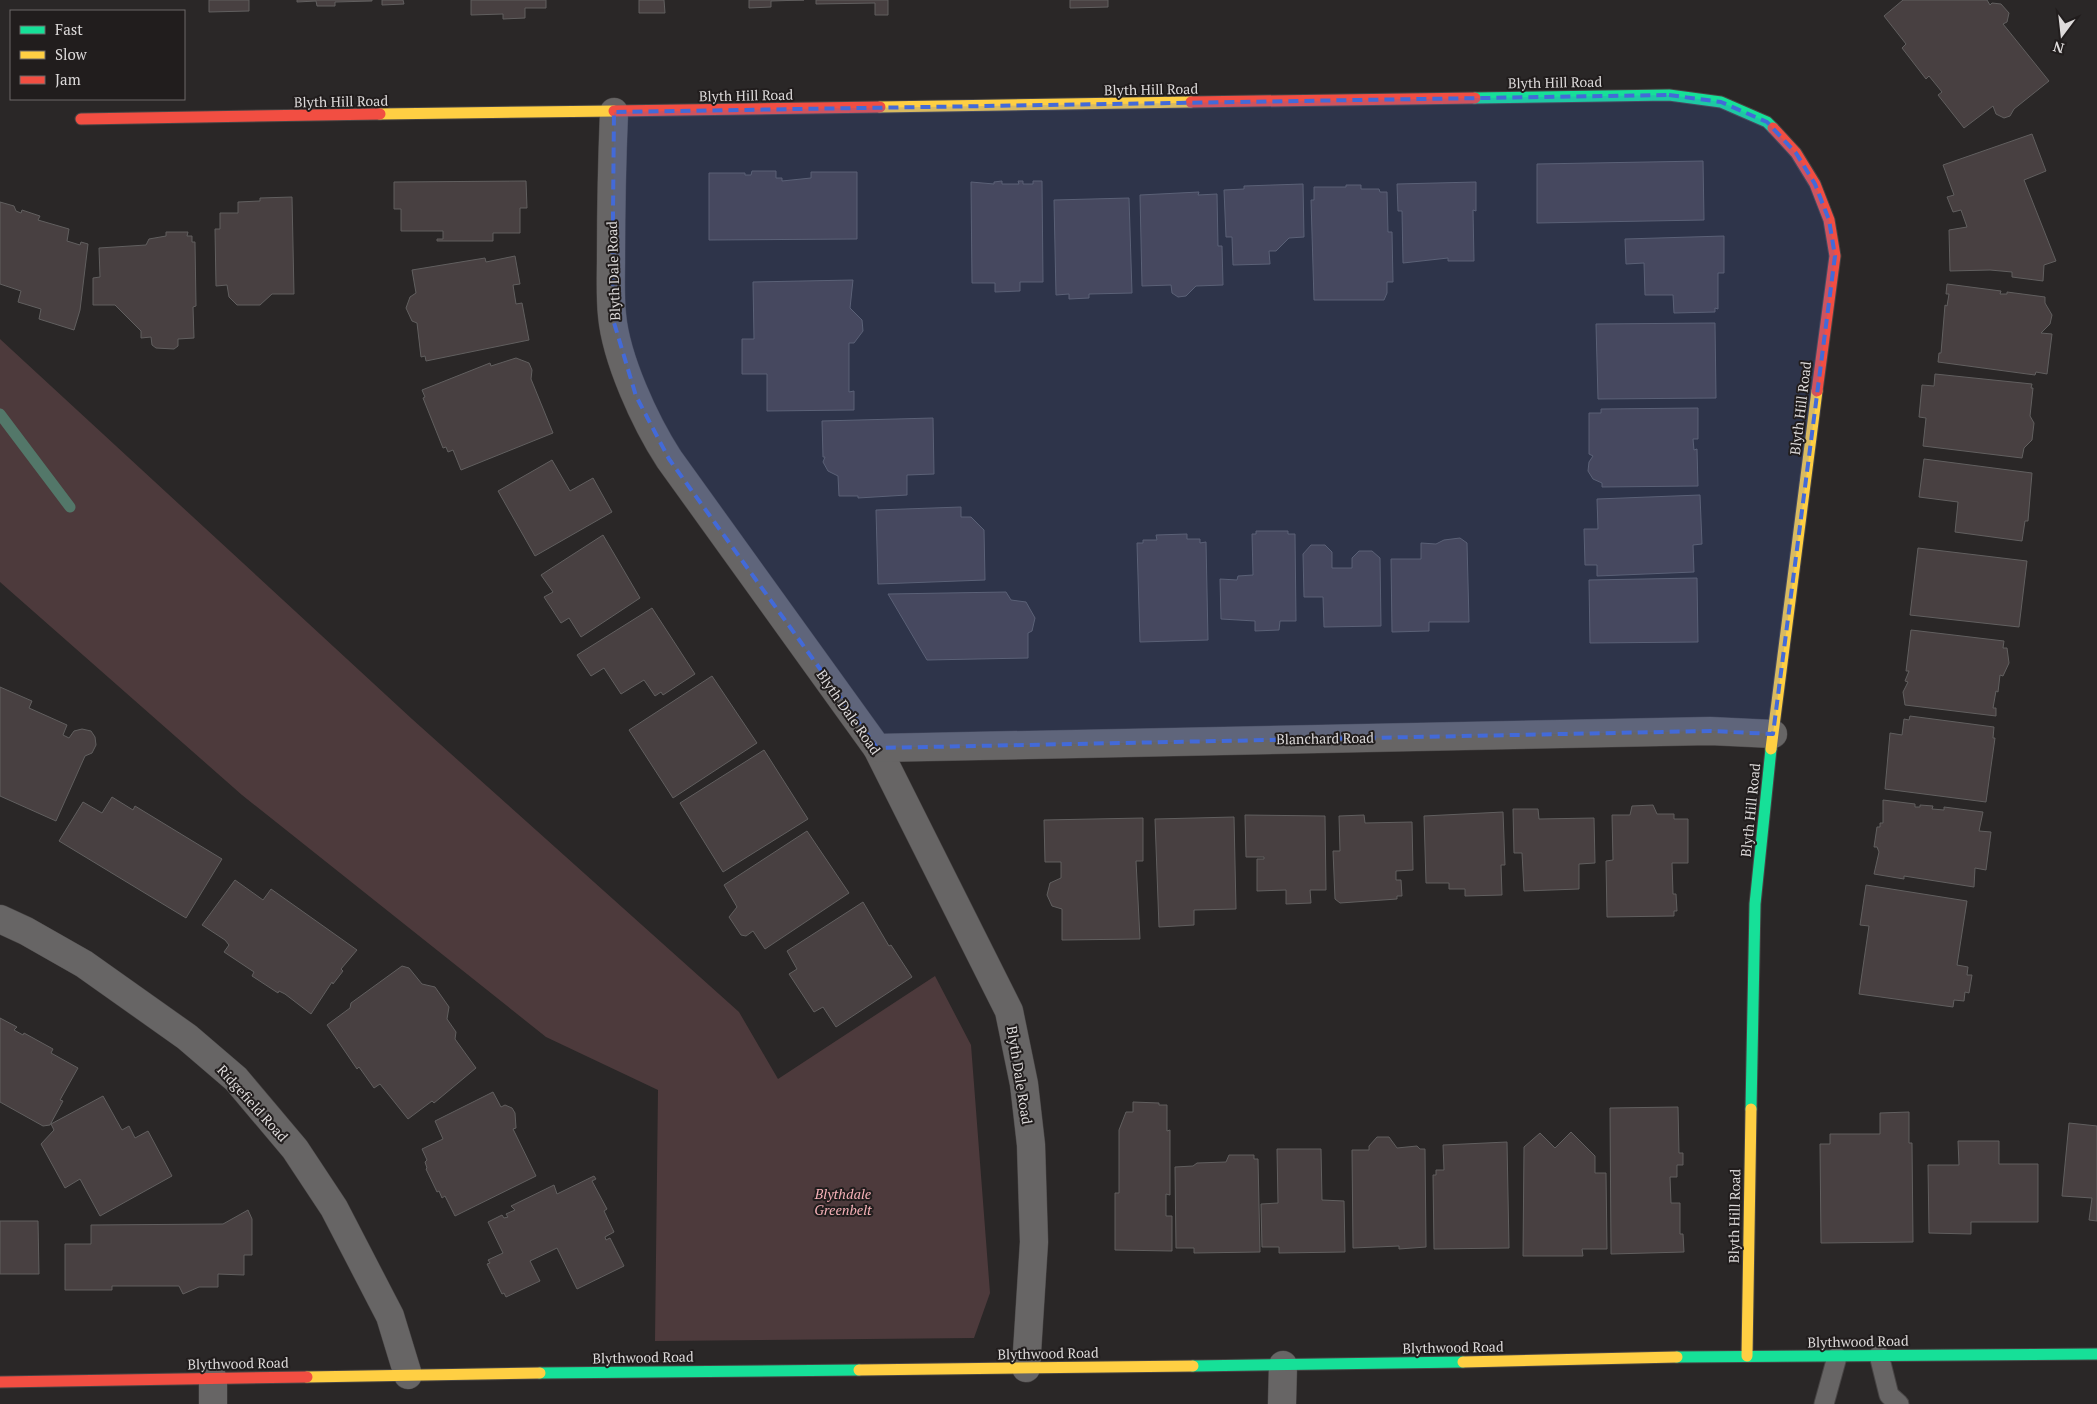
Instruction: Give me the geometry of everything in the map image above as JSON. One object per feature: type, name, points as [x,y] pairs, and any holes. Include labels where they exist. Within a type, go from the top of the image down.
[{"type":"street","name":"Blyth Hill Road","points":[[81,119],[1669,95],[1721,102],[1768,122],[1796,153],[1815,184],[1829,220],[1834,256],[1772,734],[1755,904],[1747,1356]]},
{"type":"street","name":"Blyth Dale Road","points":[[614,112],[611,231],[612,316],[620,352],[636,396],[655,438],[669,459],[877,748],[1009,1011],[1024,1084],[1031,1145],[1034,1242],[1026,1368]]},
{"type":"street","name":"Blanchard Road","points":[[877,748],[1710,731],[1772,734]]},
{"type":"street","name":"Ridgefield Road","points":[[0,918],[84,964],[187,1037],[236,1079],[295,1149],[334,1208],[390,1316],[408,1375]]},
{"type":"street","name":"Blythwood Road","points":[[0,1382],[213,1392],[408,1375],[1283,1365],[1747,1356],[2097,1354]]},
{"type":"street","points":[[1282,1404],[1283,1365]]},
{"type":"lane","points":[[1880,1355],[1889,1395],[1899,1404]]},
{"type":"lane","points":[[1824,1404],[1837,1356]]},
{"type":"highlighted area","points":[[1669,95],[1721,102],[1767,122],[1796,153],[1815,184],[1829,220],[1835,256],[1773,734],[1710,731],[877,748],[669,459],[636,396],[612,316],[614,112]]},
{"type":"green space","name":"Blythdale Greenbelt","points":[[0,339],[412,719],[739,1012],[778,1079],[935,976],[971,1045],[990,1293],[974,1338],[655,1341],[658,1090],[546,1037],[242,795],[0,582]]},
{"type":"building","points":[[209,0],[249,0],[249,11],[209,12]]},
{"type":"building","points":[[297,0],[372,1],[335,2],[335,6],[317,6],[316,1],[297,2]]},
{"type":"building","points":[[382,0],[403,0],[404,4],[382,5]]},
{"type":"building","points":[[471,0],[546,0],[546,8],[525,8],[525,18],[503,19],[503,14],[471,15]]},
{"type":"building","points":[[639,0],[664,0],[665,13],[639,13]]},
{"type":"building","points":[[749,0],[804,0],[771,1],[771,7],[749,8]]},
{"type":"building","points":[[816,0],[888,0],[888,15],[875,15],[875,3],[816,4]]},
{"type":"building","points":[[1070,0],[1108,0],[1108,7],[1070,8]]},
{"type":"building","points":[[1903,0],[1987,0],[1990,5],[1992,3],[2001,4],[2009,13],[2007,22],[2003,24],[2049,81],[2014,109],[2010,116],[2004,118],[1996,114],[1993,106],[1964,128],[1938,95],[1942,92],[1929,76],[1926,79],[1902,48],[1906,44],[1884,16]]},
{"type":"building","points":[[2032,134],[2046,171],[2024,180],[2056,261],[2044,265],[2043,281],[2012,277],[2012,272],[1990,270],[1950,271],[1949,230],[1967,227],[1961,210],[1953,212],[1947,197],[1954,195],[1943,165]]},
{"type":"building","points":[[1703,161],[1704,220],[1537,223],[1537,164]]},
{"type":"building","points":[[752,171],[776,171],[776,178],[782,178],[782,181],[811,178],[811,172],[857,172],[857,239],[709,240],[709,173],[745,173],[745,175],[751,175]]},
{"type":"building","points":[[526,181],[527,208],[520,208],[520,233],[493,233],[493,241],[437,241],[437,239],[443,239],[443,231],[401,231],[401,209],[394,209],[394,182]]},
{"type":"building","points":[[1002,181],[1002,184],[1019,184],[1018,181],[1023,181],[1023,184],[1033,184],[1033,181],[1042,181],[1043,282],[1020,282],[1020,291],[995,292],[995,283],[972,283],[971,182],[994,184],[994,182]]},
{"type":"building","points":[[1476,182],[1476,211],[1473,210],[1474,261],[1448,261],[1448,258],[1403,263],[1402,211],[1398,211],[1397,184]]},
{"type":"building","points":[[1303,184],[1304,237],[1289,238],[1276,251],[1269,251],[1270,264],[1233,265],[1232,237],[1226,237],[1224,190],[1244,189],[1244,186]]},
{"type":"building","points":[[1346,185],[1361,185],[1361,189],[1379,189],[1380,192],[1387,192],[1388,232],[1392,232],[1393,282],[1387,282],[1387,293],[1384,300],[1314,300],[1311,200],[1314,200],[1314,187],[1346,187]]},
{"type":"building","points":[[1199,192],[1198,195],[1217,194],[1218,246],[1222,246],[1223,285],[1196,286],[1186,296],[1178,297],[1172,293],[1171,285],[1142,286],[1140,195]]},
{"type":"building","points":[[292,197],[294,294],[272,294],[260,305],[237,305],[229,297],[227,285],[216,286],[215,229],[220,229],[220,213],[238,213],[238,202],[260,201],[260,198]]},
{"type":"building","points":[[1129,198],[1132,293],[1089,294],[1089,298],[1069,299],[1069,294],[1056,295],[1054,200]]},
{"type":"building","points":[[0,202],[14,206],[16,211],[21,213],[22,210],[40,216],[38,220],[69,229],[67,241],[80,245],[81,242],[88,244],[80,310],[74,330],[39,319],[41,309],[18,302],[21,291],[0,284]]},
{"type":"building","points":[[166,232],[188,232],[187,236],[192,236],[192,242],[195,242],[196,306],[193,307],[194,338],[178,339],[178,346],[174,349],[156,348],[152,345],[151,337],[141,338],[141,331],[115,305],[93,305],[93,278],[100,277],[99,248],[146,245],[149,239],[166,236]]},
{"type":"building","points":[[1724,236],[1724,273],[1718,273],[1718,309],[1715,308],[1715,312],[1674,313],[1673,295],[1645,295],[1644,263],[1626,264],[1625,239]]},
{"type":"building","points":[[515,256],[520,284],[513,285],[516,304],[522,303],[529,340],[426,361],[425,356],[421,357],[417,323],[412,321],[406,308],[410,297],[416,293],[412,270],[485,258],[486,262]]},
{"type":"building","points":[[853,280],[850,308],[862,320],[863,331],[854,343],[849,343],[849,392],[854,391],[854,410],[767,411],[767,374],[742,374],[742,339],[754,339],[753,282]]},
{"type":"building","points":[[1947,284],[2001,291],[2000,294],[2007,294],[2007,292],[2045,297],[2045,303],[2052,315],[2050,324],[2041,333],[2052,334],[2047,374],[2036,372],[2035,375],[1938,362],[1939,353],[1941,353],[1945,305],[1947,306],[1949,294],[1946,294]]},
{"type":"building","points":[[1715,323],[1716,398],[1598,399],[1596,324]]},
{"type":"building","points":[[516,358],[529,363],[532,370],[531,379],[553,433],[461,470],[453,450],[448,452],[446,447],[443,448],[423,398],[425,397],[422,390],[490,363],[491,366]]},
{"type":"building","points":[[1935,374],[2032,384],[2030,416],[2034,423],[2032,440],[2024,448],[2022,458],[1923,446],[1926,418],[1919,417],[1922,385],[1934,386]]},
{"type":"building","points":[[1698,408],[1698,439],[1693,439],[1694,450],[1697,449],[1698,486],[1602,487],[1602,483],[1593,479],[1588,471],[1589,462],[1593,456],[1589,454],[1589,413],[1601,413],[1601,409]]},
{"type":"building","points":[[933,418],[934,474],[907,475],[907,495],[858,498],[858,496],[839,496],[838,476],[828,471],[823,462],[825,457],[823,457],[822,421]]},
{"type":"building","points":[[1924,459],[2032,473],[2028,521],[2025,521],[2022,541],[1955,532],[1958,502],[1919,497]]},
{"type":"building","points":[[552,460],[570,491],[593,478],[612,512],[535,556],[498,491]]},
{"type":"building","points":[[1700,495],[1702,544],[1693,545],[1694,572],[1597,576],[1597,565],[1585,565],[1584,529],[1598,529],[1597,499]]},
{"type":"building","points":[[961,507],[961,517],[971,517],[984,530],[985,580],[878,584],[876,510]]},
{"type":"building","points":[[1256,531],[1288,531],[1288,534],[1295,534],[1296,621],[1280,621],[1279,630],[1255,631],[1255,621],[1221,619],[1220,579],[1237,580],[1238,576],[1253,575],[1252,534],[1256,534]]},
{"type":"building","points":[[1187,534],[1187,539],[1200,539],[1200,543],[1206,542],[1208,640],[1140,642],[1137,543],[1143,543],[1143,540],[1157,540],[1156,535]]},
{"type":"building","points":[[603,535],[640,598],[581,637],[569,618],[561,623],[544,597],[553,592],[541,575]]},
{"type":"building","points":[[1460,538],[1467,543],[1469,622],[1429,622],[1429,631],[1392,632],[1391,559],[1421,559],[1421,543],[1436,544],[1444,540]]},
{"type":"building","points":[[1311,545],[1325,545],[1332,552],[1332,568],[1352,568],[1352,558],[1359,551],[1372,551],[1380,558],[1381,626],[1324,627],[1323,597],[1304,597],[1303,554]]},
{"type":"building","points":[[1918,548],[2027,561],[2019,627],[1910,615]]},
{"type":"building","points":[[1697,578],[1698,642],[1590,643],[1589,580]]},
{"type":"building","points":[[1006,592],[1011,600],[1026,602],[1035,618],[1032,631],[1028,633],[1028,658],[927,660],[888,594]]},
{"type":"building","points":[[652,608],[695,674],[663,695],[661,692],[655,696],[644,680],[621,694],[604,668],[591,676],[577,655]]},
{"type":"building","points":[[1911,630],[2004,641],[2003,648],[2007,648],[2009,663],[2003,676],[2000,675],[1998,692],[1996,691],[1993,708],[1996,708],[1996,716],[1905,705],[1903,692],[1908,682],[1905,681],[1909,671],[1906,671]]},
{"type":"building","points":[[712,676],[757,743],[673,798],[629,730]]},
{"type":"building","points":[[0,687],[32,701],[29,708],[67,725],[63,735],[69,738],[74,731],[82,729],[91,731],[95,737],[96,745],[92,753],[85,756],[56,821],[0,796]]},
{"type":"building","points":[[1910,716],[1994,727],[1993,738],[1995,738],[1986,802],[1885,789],[1890,733],[1902,735],[1904,719],[1909,720]]},
{"type":"building","points":[[764,750],[808,819],[723,872],[680,803]]},
{"type":"building","points":[[112,797],[133,810],[135,806],[222,859],[186,918],[59,841],[83,802],[102,813]]},
{"type":"building","points":[[1883,800],[1915,804],[1915,807],[1920,807],[1920,805],[1933,806],[1932,809],[1944,810],[1944,807],[1983,812],[1979,831],[1991,832],[1986,870],[1975,868],[1974,887],[1904,876],[1904,879],[1874,874],[1879,852],[1877,847],[1874,847],[1877,827],[1880,827],[1880,823],[1883,823]]},
{"type":"building","points":[[1653,805],[1657,814],[1674,814],[1674,819],[1688,819],[1688,863],[1672,863],[1673,894],[1676,894],[1677,911],[1674,911],[1674,916],[1607,917],[1606,861],[1613,860],[1612,815],[1630,815],[1632,806]]},
{"type":"building","points":[[1513,809],[1538,809],[1539,819],[1594,818],[1595,863],[1579,864],[1579,889],[1524,891],[1522,853],[1514,853]]},
{"type":"building","points":[[1503,812],[1505,865],[1501,865],[1502,895],[1465,896],[1465,889],[1449,889],[1449,883],[1426,883],[1424,816]]},
{"type":"building","points":[[1245,815],[1325,816],[1326,890],[1310,890],[1311,903],[1286,904],[1286,890],[1257,891],[1257,859],[1264,859],[1264,857],[1246,857]]},
{"type":"building","points":[[1364,815],[1365,823],[1412,822],[1413,870],[1396,871],[1396,880],[1401,880],[1402,896],[1397,896],[1397,899],[1340,903],[1335,899],[1333,851],[1340,851],[1339,816]]},
{"type":"building","points":[[1234,817],[1236,909],[1194,910],[1194,925],[1159,927],[1155,819]]},
{"type":"building","points":[[1143,818],[1143,861],[1136,861],[1140,939],[1062,940],[1062,909],[1052,906],[1047,895],[1050,883],[1061,878],[1061,862],[1045,862],[1044,820]]},
{"type":"building","points":[[807,831],[849,893],[765,949],[753,931],[746,936],[741,935],[729,917],[737,907],[724,885]]},
{"type":"building","points":[[235,880],[263,900],[271,889],[357,950],[341,969],[343,971],[333,984],[332,982],[311,1014],[285,994],[279,991],[278,993],[252,976],[254,972],[224,952],[229,945],[225,940],[202,925]]},
{"type":"building","points":[[1866,885],[1967,901],[1957,965],[1968,967],[1967,975],[1972,975],[1969,993],[1965,992],[1964,1001],[1954,1000],[1953,1007],[1859,994],[1869,926],[1860,925]]},
{"type":"building","points":[[863,902],[889,946],[891,945],[912,977],[836,1027],[823,1007],[814,1012],[789,974],[797,969],[787,951]]},
{"type":"building","points":[[402,966],[409,968],[422,984],[435,987],[449,1007],[447,1019],[456,1032],[455,1039],[476,1068],[434,1103],[432,1101],[408,1119],[380,1084],[374,1088],[359,1067],[357,1069],[327,1025],[350,1008],[351,1003]]},
{"type":"building","points":[[0,1018],[17,1027],[14,1030],[23,1035],[24,1033],[53,1049],[51,1053],[78,1068],[60,1100],[63,1101],[50,1125],[43,1126],[0,1102]]},
{"type":"building","points":[[493,1092],[501,1107],[505,1105],[512,1108],[515,1113],[516,1128],[513,1129],[536,1176],[455,1216],[445,1196],[442,1198],[439,1191],[437,1192],[426,1169],[425,1162],[427,1160],[422,1149],[443,1139],[435,1121]]},
{"type":"building","points":[[103,1096],[122,1130],[129,1126],[135,1138],[148,1131],[172,1176],[100,1216],[80,1179],[65,1188],[41,1144],[54,1130],[51,1124]]},
{"type":"building","points":[[1133,1102],[1167,1105],[1167,1131],[1170,1130],[1170,1195],[1166,1194],[1166,1216],[1172,1216],[1172,1251],[1115,1250],[1115,1193],[1119,1193],[1119,1130],[1126,1112],[1133,1112]]},
{"type":"building","points":[[1678,1107],[1679,1153],[1683,1153],[1683,1165],[1677,1165],[1677,1177],[1670,1177],[1671,1203],[1680,1203],[1680,1234],[1683,1234],[1684,1252],[1611,1254],[1610,1108]]},
{"type":"building","points":[[1909,1112],[1909,1143],[1912,1143],[1913,1242],[1821,1243],[1820,1144],[1830,1144],[1830,1134],[1880,1134],[1880,1113]]},
{"type":"building","points":[[2069,1123],[2097,1126],[2097,1221],[2089,1220],[2092,1198],[2062,1196]]},
{"type":"building","points":[[1571,1132],[1595,1156],[1595,1173],[1606,1173],[1607,1249],[1582,1249],[1583,1256],[1523,1256],[1524,1147],[1540,1133],[1555,1148]]},
{"type":"building","points":[[1377,1137],[1389,1137],[1397,1148],[1417,1146],[1420,1149],[1425,1149],[1426,1247],[1399,1249],[1399,1246],[1353,1248],[1352,1150],[1369,1150],[1369,1146]]},
{"type":"building","points":[[1958,1141],[1999,1141],[1999,1164],[2038,1164],[2038,1222],[1971,1222],[1971,1234],[1929,1233],[1928,1165],[1959,1165]]},
{"type":"building","points":[[1507,1142],[1509,1248],[1434,1249],[1433,1175],[1436,1175],[1436,1170],[1444,1170],[1443,1145]]},
{"type":"building","points":[[1277,1149],[1321,1149],[1322,1200],[1344,1201],[1345,1252],[1279,1253],[1279,1247],[1262,1247],[1261,1204],[1278,1203]]},
{"type":"building","points":[[1229,1155],[1254,1155],[1254,1159],[1258,1159],[1260,1252],[1194,1253],[1194,1248],[1176,1248],[1175,1167],[1193,1166],[1197,1163],[1226,1162]]},
{"type":"building","points":[[594,1176],[596,1179],[592,1181],[607,1209],[604,1211],[614,1232],[605,1237],[606,1240],[610,1238],[624,1266],[577,1289],[557,1248],[530,1261],[540,1281],[506,1297],[504,1293],[502,1294],[487,1264],[490,1263],[488,1260],[503,1253],[488,1222],[502,1215],[504,1218],[508,1217],[506,1214],[515,1210],[511,1206],[554,1185],[557,1194]]},
{"type":"building","points":[[248,1210],[252,1219],[252,1255],[244,1255],[244,1275],[218,1274],[218,1287],[199,1287],[183,1294],[179,1286],[112,1286],[112,1290],[65,1290],[65,1244],[91,1244],[91,1225],[223,1224]]},
{"type":"building","points":[[0,1221],[38,1221],[39,1274],[0,1274]]},
{"type":"waterway","points":[[0,414],[70,507]]},
{"type":"traffic: fast","points":[[1475,98],[1669,95],[1721,102],[1767,122],[1773,128]]},
{"type":"traffic: fast","points":[[1751,1109],[1755,904],[1771,749]]},
{"type":"traffic: fast","points":[[1677,1357],[2097,1354]]},
{"type":"traffic: fast","points":[[1193,1366],[1463,1362]]},
{"type":"traffic: fast","points":[[540,1373],[859,1370]]},
{"type":"traffic: slow","points":[[880,107],[1191,102]]},
{"type":"traffic: slow","points":[[380,114],[614,111]]},
{"type":"traffic: slow","points":[[1771,749],[1817,391]]},
{"type":"traffic: slow","points":[[1747,1356],[1751,1109]]},
{"type":"traffic: slow","points":[[1463,1362],[1677,1357]]},
{"type":"traffic: slow","points":[[859,1370],[1193,1366]]},
{"type":"traffic: slow","points":[[307,1377],[540,1373]]},
{"type":"traffic: jam","points":[[1191,102],[1475,98]]},
{"type":"traffic: jam","points":[[614,111],[880,107]]},
{"type":"traffic: jam","points":[[81,119],[380,114]]},
{"type":"traffic: jam","points":[[1773,128],[1796,153],[1815,184],[1829,220],[1835,256],[1817,391]]},
{"type":"traffic: jam","points":[[0,1382],[307,1377]]}]
